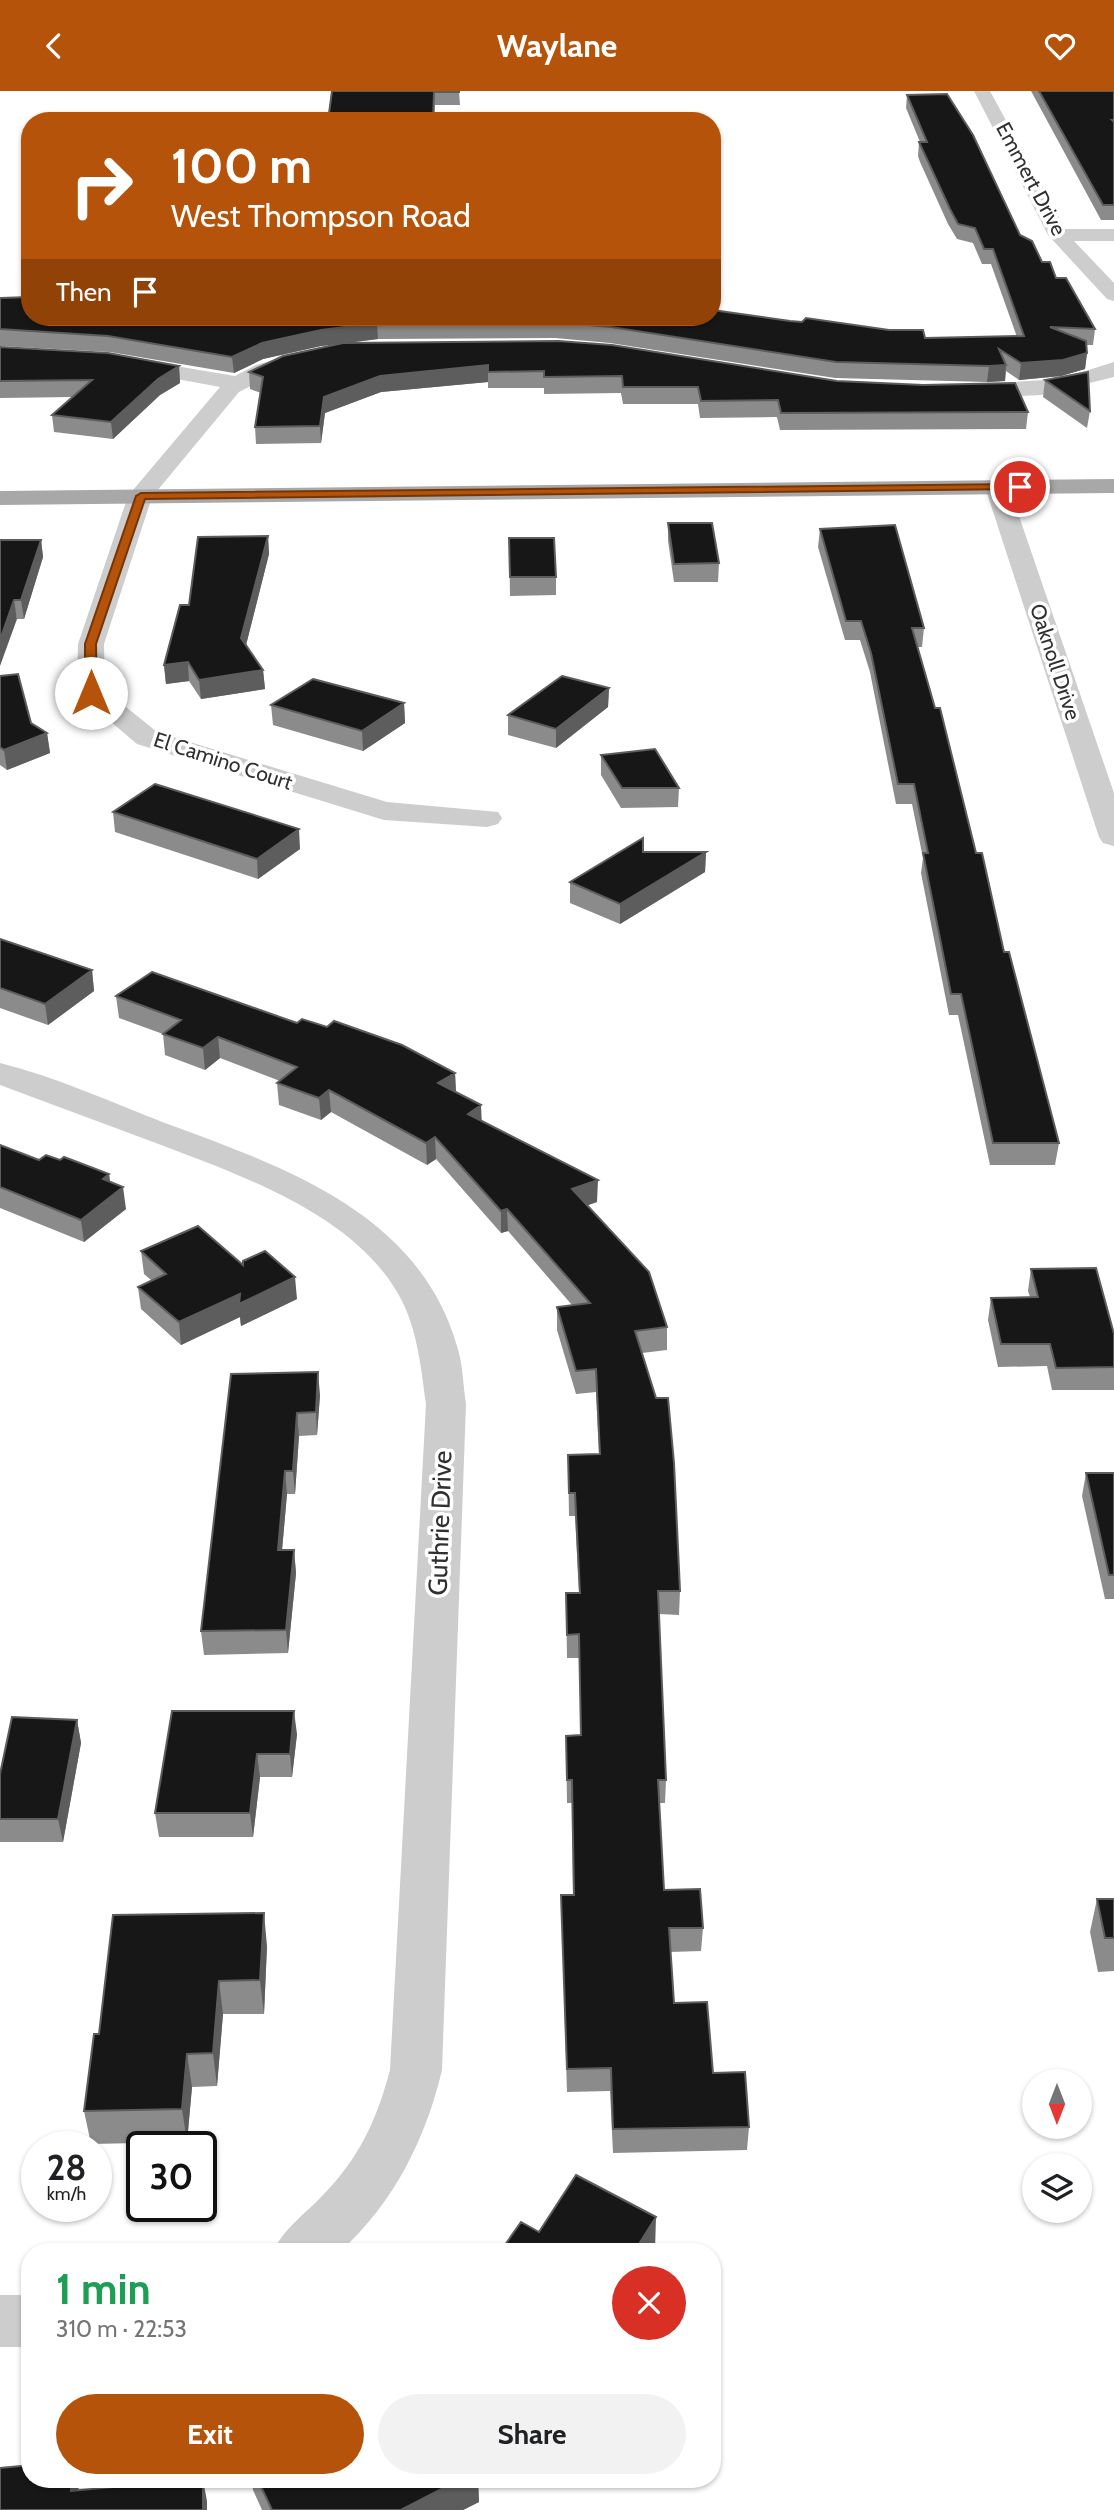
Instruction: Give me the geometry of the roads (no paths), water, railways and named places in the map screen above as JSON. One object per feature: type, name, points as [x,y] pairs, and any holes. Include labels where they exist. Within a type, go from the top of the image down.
[{"type":"main road","points":[[0,498],[1114,486]]},
{"type":"street","name":"Emmert Drive","points":[[982,91],[1058,236],[1114,295]]},
{"type":"street","points":[[1058,236],[1114,235]]},
{"type":"street","points":[[141,496],[222,395],[236,383],[272,367],[321,355]]},
{"type":"street","points":[[110,361],[236,383]]},
{"type":"street","points":[[949,391],[1044,389],[1092,378],[1114,369]]},
{"type":"street","name":"Oaknoll Drive","points":[[997,487],[1114,837]]},
{"type":"street","name":"El Camino Court","points":[[141,496],[91,644],[91,693],[147,738],[384,811],[487,817]]},
{"type":"street","name":"Guthrie Drive","points":[[0,1073],[255,1169],[317,1198],[357,1226],[391,1257],[424,1306],[439,1346],[446,1404],[416,2070],[408,2106],[396,2140],[377,2173],[340,2217],[311,2243]]},
{"type":"street","points":[[0,2321],[21,2321]]}]
